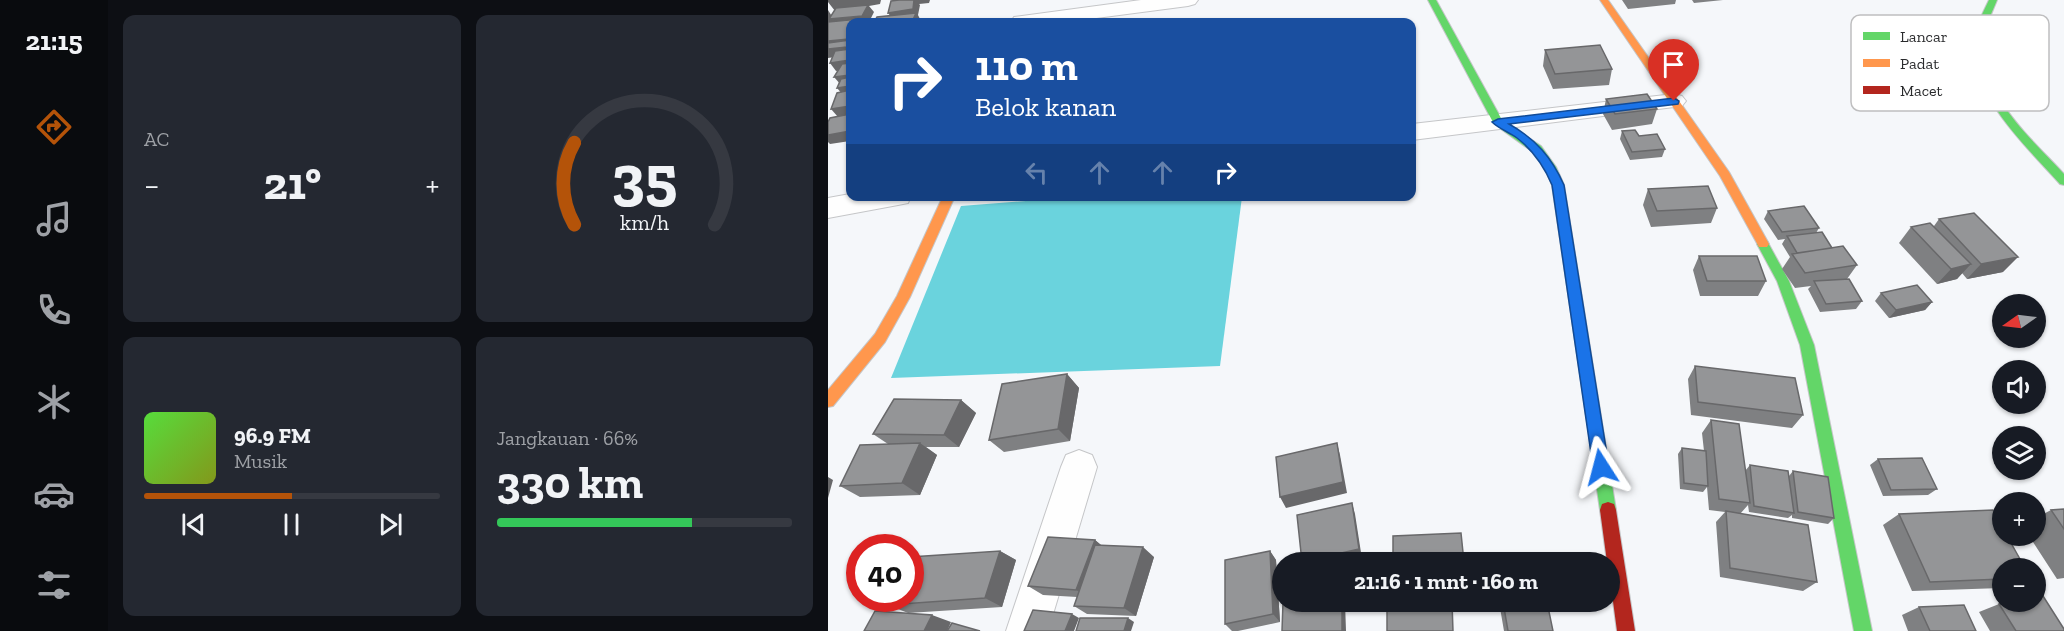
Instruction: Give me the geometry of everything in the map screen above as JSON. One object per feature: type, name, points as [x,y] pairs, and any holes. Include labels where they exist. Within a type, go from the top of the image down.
[{"type":"street","points":[[1028,18],[1035,0]]},
{"type":"street","points":[[1052,18],[1146,3],[1188,0]]},
{"type":"street","points":[[1432,0],[1498,122],[1520,135],[1537,150],[1550,167],[1558,185],[1626,631]]},
{"type":"street","points":[[1604,0],[1725,175],[1783,281],[1808,345],[1863,631]]},
{"type":"street","points":[[1986,15],[1993,0]]},
{"type":"street","points":[[1416,132],[1674,101]]},
{"type":"street","points":[[2006,111],[2064,181]]},
{"type":"street","points":[[828,208],[869,201]]},
{"type":"street","points":[[828,401],[880,338],[903,297],[947,201]]},
{"type":"street","points":[[1027,631],[1079,467]]},
{"type":"water","points":[[1026,201],[1241,201],[1220,366],[891,378],[961,206]]},
{"type":"building","points":[[914,0],[913,9],[888,13],[891,1]]},
{"type":"building","points":[[868,5],[862,16],[829,19],[836,8]]},
{"type":"building","points":[[916,13],[914,18],[877,17]]},
{"type":"building","points":[[846,20],[846,39],[828,41],[828,22]]},
{"type":"building","points":[[846,41],[846,47],[828,49],[828,43]]},
{"type":"building","points":[[1600,45],[1612,69],[1555,74],[1545,50]]},
{"type":"building","points":[[846,50],[846,61],[830,63],[835,51]]},
{"type":"building","points":[[842,64],[846,64],[846,76],[834,77]]},
{"type":"building","points":[[846,78],[846,87],[837,88],[841,79]]},
{"type":"building","points":[[846,91],[846,107],[831,109],[837,93]]},
{"type":"building","points":[[1647,94],[1657,109],[1615,114],[1606,99]]},
{"type":"building","points":[[846,115],[846,132],[828,135],[830,118]]},
{"type":"building","points":[[1635,130],[1639,136],[1657,134],[1665,149],[1632,152],[1622,131]]},
{"type":"building","points":[[1708,186],[1717,208],[1657,211],[1648,189]]},
{"type":"building","points":[[1804,206],[1819,228],[1782,232],[1768,211]]},
{"type":"building","points":[[1974,213],[2018,257],[1981,264],[1939,219]]},
{"type":"building","points":[[1930,223],[1971,264],[1951,269],[1911,227]]},
{"type":"building","points":[[1822,232],[1832,248],[1797,253],[1787,236]]},
{"type":"building","points":[[1843,246],[1857,265],[1805,273],[1792,254]]},
{"type":"building","points":[[1699,256],[1757,256],[1766,281],[1707,281]]},
{"type":"building","points":[[1849,279],[1862,301],[1826,304],[1814,281]]},
{"type":"building","points":[[1917,285],[1932,302],[1896,310],[1881,293]]},
{"type":"building","points":[[1695,366],[1795,378],[1803,415],[1698,402]]},
{"type":"building","points":[[1067,374],[1058,429],[989,440],[1002,384]]},
{"type":"building","points":[[894,399],[961,400],[944,435],[873,434]]},
{"type":"building","points":[[1711,420],[1739,424],[1750,503],[1719,499]]},
{"type":"building","points":[[920,443],[902,483],[840,486],[860,445]]},
{"type":"building","points":[[1337,443],[1343,482],[1280,497],[1276,457]]},
{"type":"building","points":[[1682,448],[1706,451],[1708,486],[1684,483]]},
{"type":"building","points":[[1922,458],[1937,489],[1891,490],[1878,459]]},
{"type":"building","points":[[1750,465],[1788,471],[1794,513],[1754,506]]},
{"type":"building","points":[[1793,471],[1828,477],[1834,518],[1798,512]]},
{"type":"building","points":[[1352,503],[1359,549],[1346,552],[1301,552],[1297,515]]},
{"type":"building","points":[[2064,509],[2064,529],[2051,510]]},
{"type":"building","points":[[1992,510],[1992,546],[2013,546],[2019,558],[1992,558],[1992,579],[1930,582],[1899,514]]},
{"type":"building","points":[[1726,511],[1808,525],[1817,582],[1730,568]]},
{"type":"building","points":[[1461,533],[1463,552],[1393,552],[1393,536]]},
{"type":"building","points":[[1048,537],[1095,540],[1076,590],[1028,586]]},
{"type":"building","points":[[1095,545],[1143,547],[1124,608],[1074,606]]},
{"type":"building","points":[[1000,551],[985,598],[924,602],[924,556]]},
{"type":"building","points":[[1270,551],[1273,614],[1225,624],[1225,560]]},
{"type":"building","points":[[2046,601],[2064,629],[2064,631],[2016,631],[2004,612],[2046,612]]},
{"type":"building","points":[[1964,605],[1976,631],[1930,631],[1919,607]]},
{"type":"building","points":[[1033,610],[1072,614],[1065,631],[1024,631]]},
{"type":"building","points":[[874,612],[932,615],[924,631],[864,631]]},
{"type":"building","points":[[1283,612],[1342,612],[1342,631],[1282,631]]},
{"type":"building","points":[[1387,612],[1452,612],[1453,631],[1387,631]]},
{"type":"building","points":[[1505,612],[1549,612],[1553,631],[1508,631]]},
{"type":"building","points":[[1080,618],[1128,618],[1124,631],[1076,631]]},
{"type":"building","points":[[952,623],[980,631],[947,631]]},
{"type":"traffic: fast","points":[[1432,0],[1498,122],[1537,149],[1550,167],[1558,185],[1608,510]]},
{"type":"traffic: fast","points":[[1987,15],[1993,0]]},
{"type":"traffic: fast","points":[[2003,111],[2064,181]]},
{"type":"traffic: fast","points":[[1763,244],[1783,281],[1807,345],[1863,631]]},
{"type":"traffic: slow","points":[[1604,0],[1725,175],[1763,244]]},
{"type":"traffic: slow","points":[[828,401],[880,338],[903,297],[947,201]]},
{"type":"traffic: jam","points":[[1608,510],[1626,631]]},
{"type":"route","points":[[1601,467],[1558,185],[1550,167],[1537,150],[1520,135],[1498,122],[1674,101]]}]
